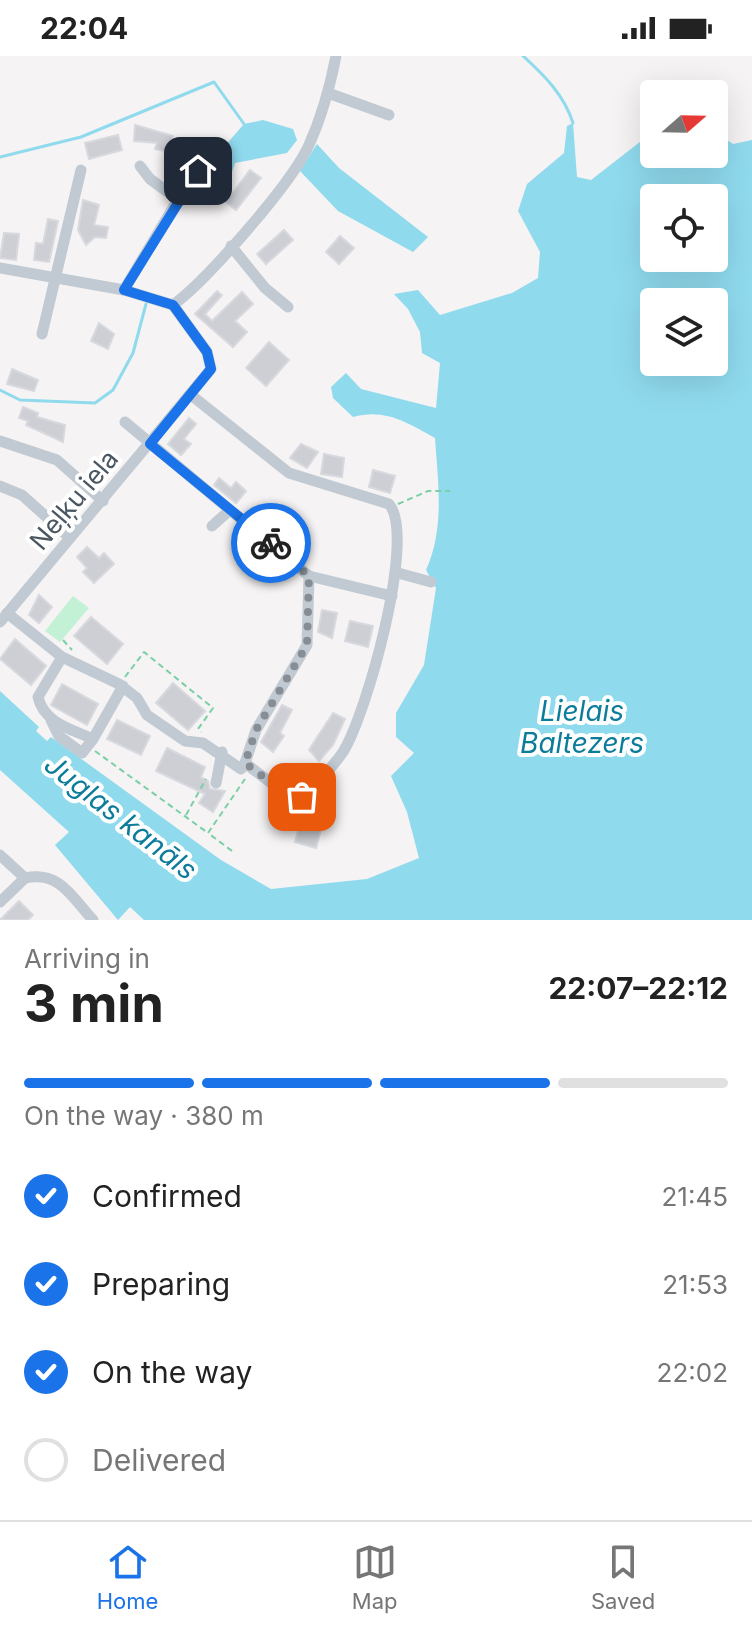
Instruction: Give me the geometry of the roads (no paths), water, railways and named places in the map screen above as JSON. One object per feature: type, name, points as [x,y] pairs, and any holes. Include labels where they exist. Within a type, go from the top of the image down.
[{"type":"street","points":[[0,268],[124,290],[173,305],[231,246],[308,148],[328,93],[336,56]]},
{"type":"street","points":[[328,93],[389,115]]},
{"type":"street","points":[[124,290],[180,201],[201,161]]},
{"type":"street","points":[[140,166],[150,179],[180,201]]},
{"type":"street","points":[[42,334],[81,170]]},
{"type":"street","points":[[231,246],[265,288],[288,307]]},
{"type":"street","name":"Neļķu iela","points":[[4,618],[211,369],[207,352],[173,305]]},
{"type":"street","points":[[191,395],[289,473],[392,506],[398,573],[361,712],[343,751],[302,797],[291,798],[249,766]]},
{"type":"street","points":[[125,422],[309,576],[392,596]]},
{"type":"street","points":[[0,441],[57,460],[103,501]]},
{"type":"street","points":[[0,486],[22,495],[70,538]]},
{"type":"street","points":[[212,526],[229,511]]},
{"type":"street","points":[[398,573],[431,582]]},
{"type":"street","points":[[249,766],[256,730],[307,645],[309,576]]},
{"type":"street","points":[[4,618],[62,657],[121,685],[137,698],[147,715],[185,741],[203,743],[222,752],[241,769],[249,766]]},
{"type":"street","points":[[62,657],[38,697],[41,710],[50,719],[90,742],[121,685]]},
{"type":"street","points":[[210,782],[222,752]]},
{"type":"street","points":[[0,855],[25,878]]},
{"type":"street","points":[[0,902],[25,878],[47,875],[58,882],[93,920]]},
{"type":"water","points":[[263,120],[293,129],[297,140],[287,153],[235,163],[231,175],[220,166],[217,155],[244,124]]},
{"type":"water","name":"Lielais Baltezers","points":[[573,123],[577,177],[591,180],[640,142],[640,168],[728,168],[728,141],[733,144],[752,140],[752,920],[144,920],[130,907],[118,920],[55,845],[69,832],[0,770],[0,691],[39,727],[36,731],[47,741],[51,737],[221,860],[271,889],[367,879],[419,858],[407,812],[391,776],[414,753],[396,737],[396,713],[424,665],[436,588],[426,570],[438,522],[435,438],[406,422],[386,416],[353,417],[333,398],[331,387],[346,373],[361,389],[436,408],[440,363],[422,353],[420,332],[408,309],[394,294],[418,290],[440,315],[512,293],[538,278],[540,252],[518,211],[527,184],[564,153],[567,126]]},
{"type":"water","points":[[317,144],[339,168],[428,237],[413,252],[338,211],[300,171]]},
{"type":"waterway","points":[[523,56],[553,86],[573,123]]},
{"type":"waterway","points":[[0,157],[81,137],[214,82],[244,124]]},
{"type":"waterway","points":[[0,390],[20,400],[95,403],[113,390],[133,353],[146,304]]},
{"type":"water label","name":"Juglas kanāls","points":[[121,817]]}]
